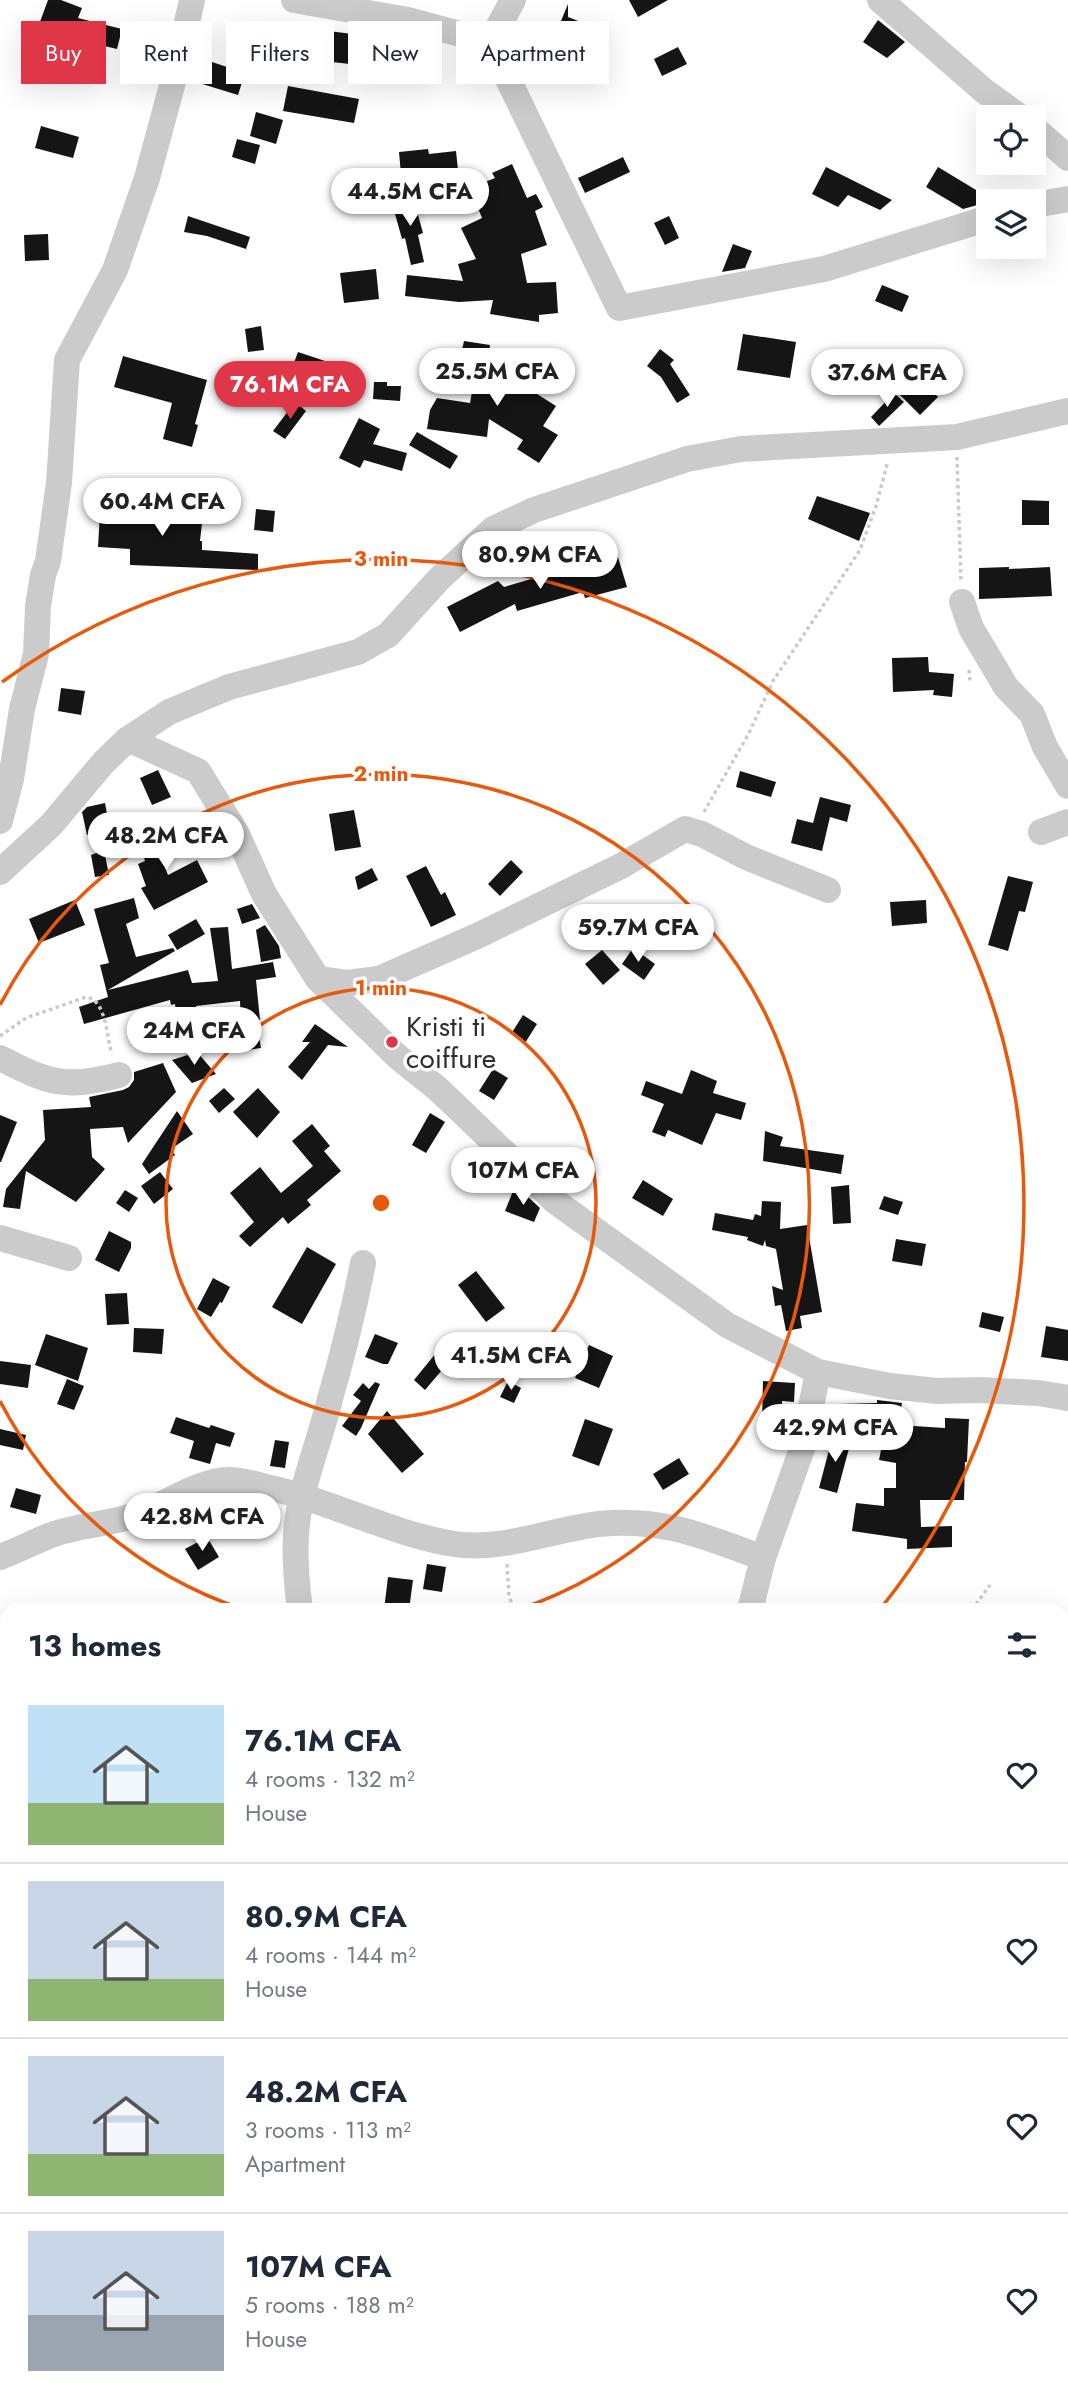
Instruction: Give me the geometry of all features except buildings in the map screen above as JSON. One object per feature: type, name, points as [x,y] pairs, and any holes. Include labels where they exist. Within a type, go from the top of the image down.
[{"type":"street","points":[[0,821],[36,654],[38,606],[60,483],[66,360],[115,270],[151,166],[191,0]]},
{"type":"street","points":[[294,0],[408,20],[456,33]]},
{"type":"street","points":[[502,21],[513,0]]},
{"type":"street","points":[[880,0],[1004,105]]},
{"type":"street","points":[[510,84],[619,308],[824,269],[976,222]]},
{"type":"street","points":[[1046,139],[1068,158]]},
{"type":"street","points":[[1046,203],[1068,199]]},
{"type":"street","points":[[0,872],[51,825],[104,762],[128,739],[169,712],[229,687],[358,652],[388,635],[439,579],[493,529],[534,510],[688,459],[741,449],[957,437],[1068,411]]},
{"type":"street","points":[[962,602],[971,628],[1006,687],[1032,714],[1045,747],[1068,786]]},
{"type":"street","points":[[128,739],[198,771],[237,834],[264,894],[318,979],[398,1057],[438,1089],[556,1202],[727,1325],[818,1372],[890,1386],[937,1391],[1038,1393],[1068,1398]]},
{"type":"street","points":[[1041,832],[1068,822]]},
{"type":"street","points":[[318,979],[347,983],[379,979],[477,936],[621,866],[685,829],[828,890]]},
{"type":"street","points":[[0,1058],[61,1083],[89,1083],[119,1074]]},
{"type":"street","points":[[0,1238],[69,1258]]},
{"type":"street","points":[[299,1603],[296,1540],[302,1494],[336,1380],[363,1263]]},
{"type":"street","points":[[752,1603],[762,1558],[803,1446],[818,1372]]},
{"type":"street","points":[[0,1557],[55,1534],[135,1516],[206,1483],[231,1479],[302,1494],[424,1537],[476,1546],[505,1544],[599,1524],[644,1522],[687,1530],[762,1558]]},
{"type":"path","points":[[957,437],[962,602]]},
{"type":"path","points":[[685,829],[697,822],[702,815],[750,733],[773,681],[860,550],[876,506],[893,441]]},
{"type":"path","points":[[969,668],[970,681]]},
{"type":"path","points":[[0,1036],[26,1018],[86,997],[93,998],[100,1004],[108,1044],[119,1074]]},
{"type":"path","points":[[505,1544],[512,1603]]},
{"type":"path","points":[[977,1603],[990,1585]]},
{"type":"place","name":"Kristi ti coiffure","points":[[392,1042]]}]
